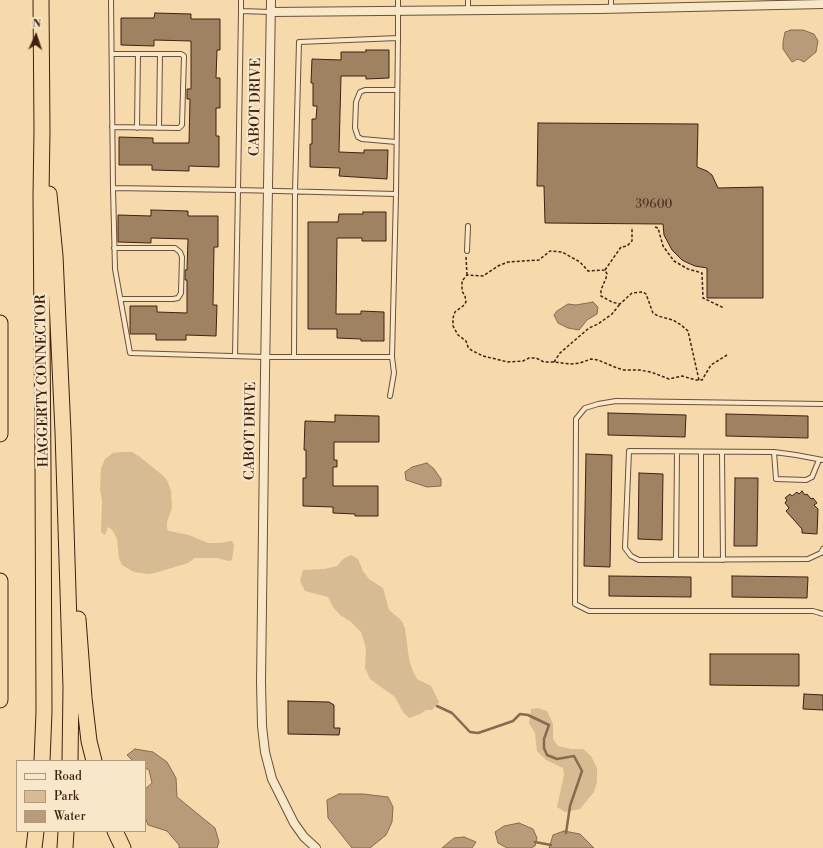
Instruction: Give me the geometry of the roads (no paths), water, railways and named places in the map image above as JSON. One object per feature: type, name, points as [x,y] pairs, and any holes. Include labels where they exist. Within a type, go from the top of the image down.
[{"type":"highway","name":"HAGGERTY CONNECTOR","points":[[41,0],[41,203],[44,469],[44,712],[42,760]]},
{"type":"highway","points":[[42,130],[55,256],[71,687],[70,760]]},
{"type":"highway","points":[[0,323],[0,434]]},
{"type":"highway","points":[[65,503],[74,566],[84,698],[89,741],[94,760]]},
{"type":"highway","points":[[0,581],[0,700]]},
{"type":"highway","points":[[34,848],[36,832]]},
{"type":"highway","points":[[65,848],[66,832]]},
{"type":"highway","points":[[115,832],[123,848]]},
{"type":"street","name":"CABOT DRIVE","points":[[271,0],[265,356],[261,682],[262,726],[265,752],[272,779],[294,823],[304,837],[316,848]]},
{"type":"street","points":[[271,12],[468,10],[611,4],[823,4]]},
{"type":"lane","points":[[111,0],[115,269],[130,353],[294,357],[392,357]]},
{"type":"lane","points":[[235,356],[241,0]]},
{"type":"lane","points":[[390,396],[394,373],[392,357],[396,194],[398,0]]},
{"type":"lane","points":[[468,0],[468,10]]},
{"type":"lane","points":[[241,11],[271,12]]},
{"type":"lane","points":[[294,357],[295,192],[299,42],[398,38]]},
{"type":"lane","points":[[112,54],[181,54],[184,56],[182,125],[179,128],[112,127]]},
{"type":"lane","points":[[137,128],[138,54]]},
{"type":"lane","points":[[159,128],[160,54]]},
{"type":"lane","points":[[396,142],[362,140],[358,137],[355,128],[356,102],[360,92],[365,90],[397,90]]},
{"type":"lane","points":[[113,188],[396,194]]},
{"type":"lane","points":[[467,251],[468,226]]},
{"type":"lane","points":[[114,248],[175,248],[180,252],[182,257],[181,293],[178,298],[121,299]]},
{"type":"lane","points":[[823,404],[616,401],[585,408],[576,419],[575,604],[589,611],[813,611],[823,614]]},
{"type":"lane","points":[[774,452],[776,478],[806,480],[812,477],[821,460],[774,452],[629,451],[625,548],[631,556],[639,560],[808,559],[822,552]]},
{"type":"lane","points":[[676,560],[677,452]]},
{"type":"lane","points":[[700,560],[701,452]]},
{"type":"lane","points":[[722,452],[723,560]]},
{"type":"water","points":[[791,30],[803,30],[814,34],[818,41],[816,52],[804,62],[798,59],[792,62],[783,49],[785,32]]},
{"type":"water","points":[[593,302],[598,307],[597,314],[587,320],[579,330],[568,328],[558,323],[554,315],[557,311],[568,304],[576,305]]},
{"type":"water","points":[[427,463],[434,469],[441,479],[441,486],[427,487],[406,480],[405,472],[412,467]]},
{"type":"water","points":[[135,749],[153,752],[167,762],[176,778],[177,797],[215,828],[219,842],[217,848],[179,848],[179,845],[167,831],[148,825],[146,820],[146,788],[152,783],[149,770],[146,768],[146,760],[132,760],[127,755]]},
{"type":"water","points":[[339,794],[363,794],[388,797],[393,807],[392,822],[386,835],[370,848],[352,848],[328,818],[327,800]]},
{"type":"water","points":[[519,823],[533,829],[537,838],[535,846],[531,848],[507,848],[498,843],[495,832],[504,826]]},
{"type":"water","points":[[564,831],[580,834],[594,848],[549,848],[553,835]]},
{"type":"water","points":[[464,837],[476,842],[472,848],[442,848],[454,838]]},
{"type":"waterway","points":[[437,706],[452,713],[470,732],[478,733],[513,721],[520,714],[528,715],[549,725],[544,739],[544,748],[547,755],[557,759],[574,756],[582,771],[570,806],[566,833]]},
{"type":"waterway","points":[[535,842],[551,845]]}]
